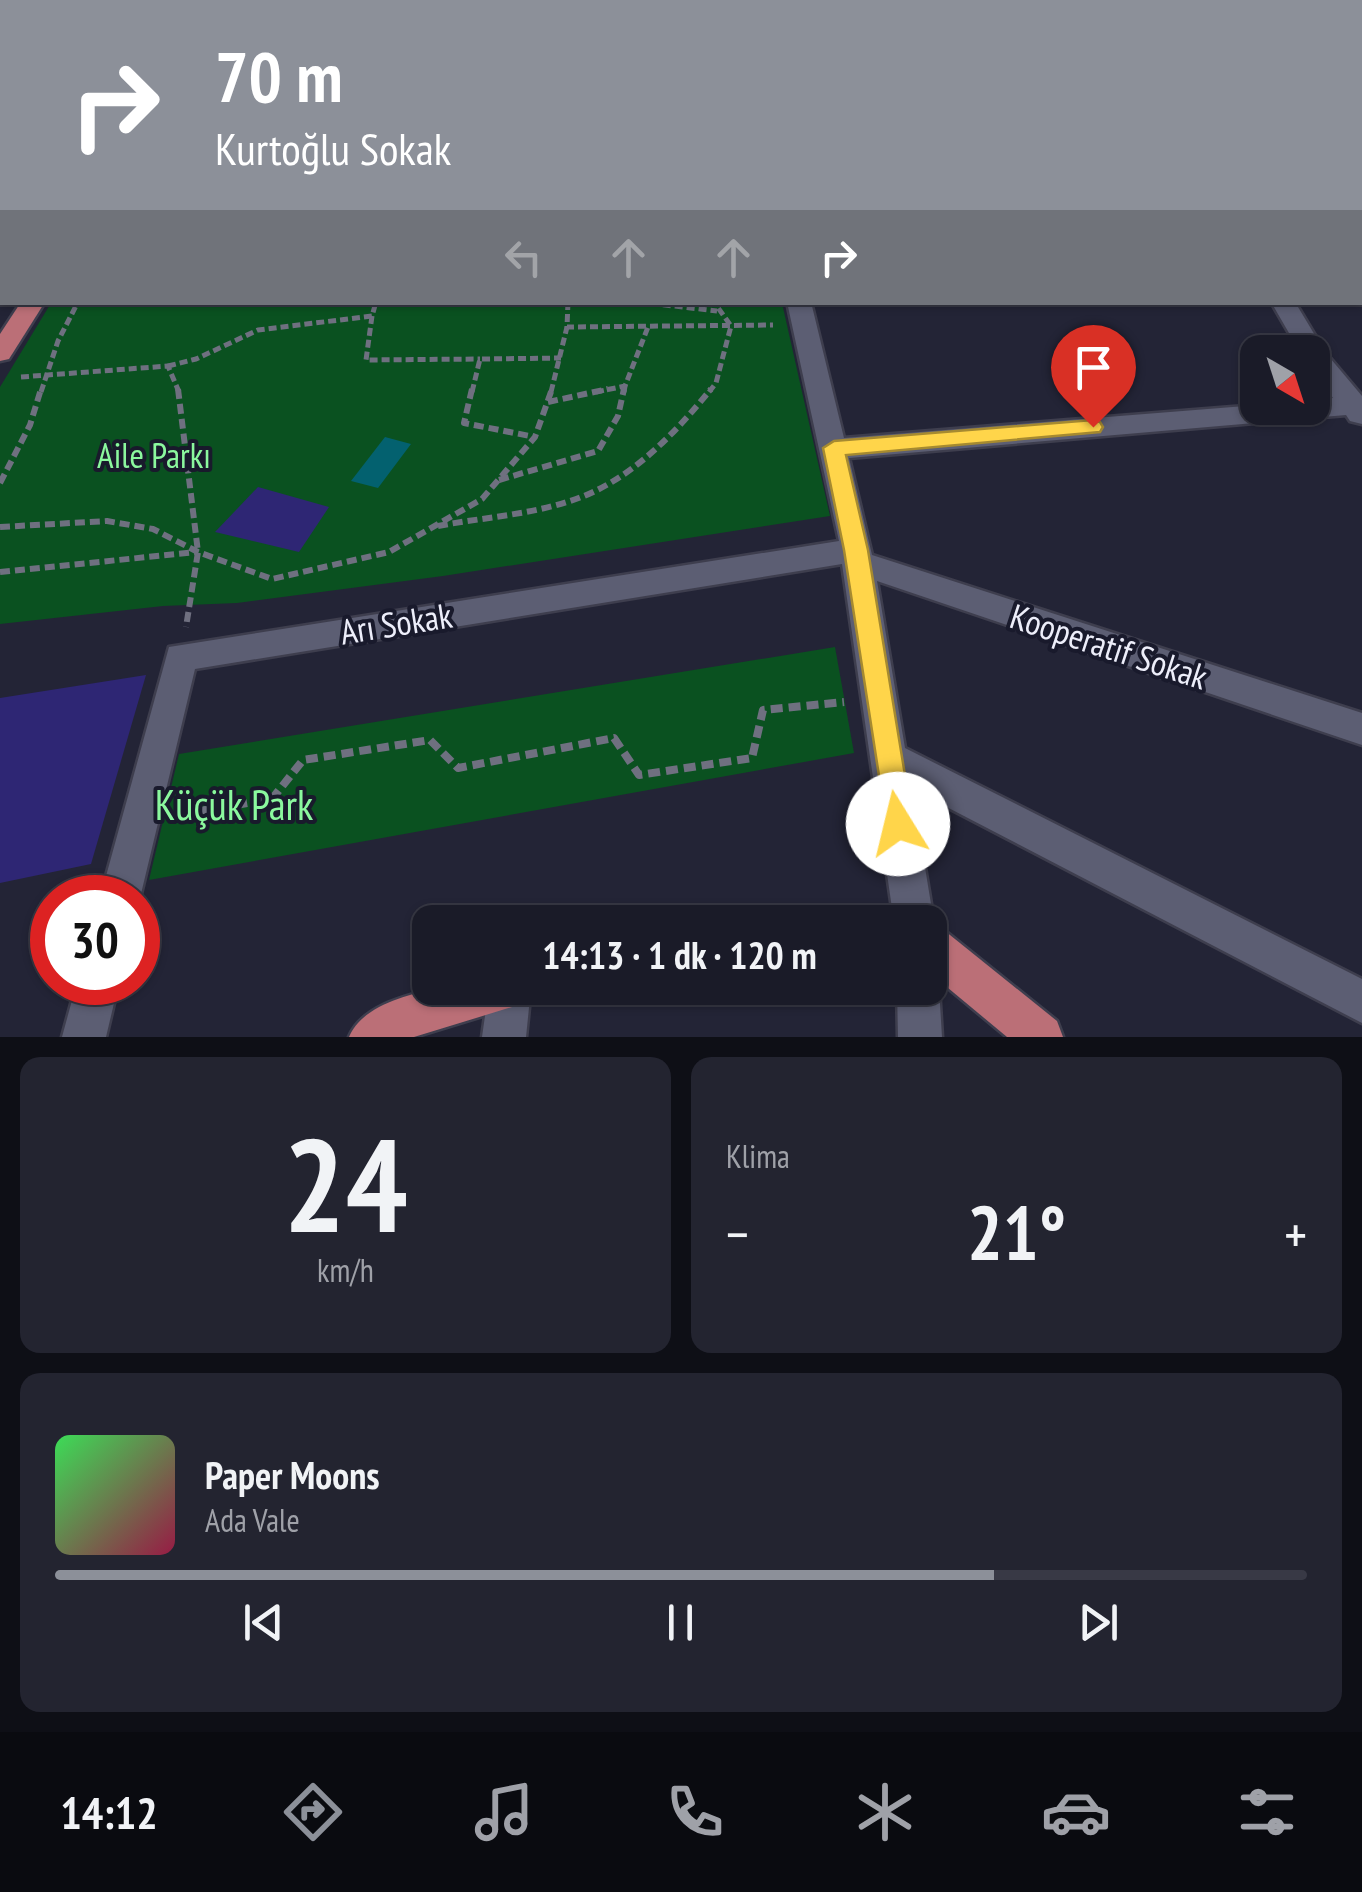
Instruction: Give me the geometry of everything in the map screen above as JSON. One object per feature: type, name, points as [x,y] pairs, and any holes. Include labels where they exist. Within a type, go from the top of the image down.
[{"type":"main road","points":[[0,353],[31,305]]},
{"type":"main road","points":[[947,960],[1040,1037]]},
{"type":"main road","points":[[371,1037],[405,1018],[450,1005]]},
{"type":"street","points":[[1285,305],[1302,335]]},
{"type":"street","points":[[801,314],[856,556],[911,905]]},
{"type":"street","points":[[1330,374],[1359,409]]},
{"type":"street","points":[[834,448],[1359,409]]},
{"type":"street","name":"Arı Sokak","points":[[181,657],[856,556]]},
{"type":"street","name":"Kooperatif Sokak","points":[[856,556],[1362,729]]},
{"type":"street","points":[[126,875],[181,657]]},
{"type":"street","points":[[888,758],[1362,1002]]},
{"type":"street","points":[[84,1037],[92,1005]]},
{"type":"street","points":[[504,1037],[508,1005]]},
{"type":"street","points":[[919,1005],[920,1037]]},
{"type":"path","points":[[0,483],[37,405],[43,374],[59,334],[76,305]]},
{"type":"path","points":[[375,305],[366,360],[561,358]]},
{"type":"path","points":[[0,528],[107,522],[154,530],[198,552],[272,579],[389,552],[482,499],[535,437],[561,358],[568,305]]},
{"type":"path","points":[[663,305],[718,312]]},
{"type":"path","points":[[715,305],[731,326]]},
{"type":"path","points":[[567,327],[731,326],[801,314]]},
{"type":"path","points":[[14,378],[168,366],[196,359],[258,330],[372,316]]},
{"type":"path","points":[[498,480],[598,451],[618,416],[648,326]]},
{"type":"path","points":[[433,527],[502,518],[569,502],[632,470],[681,426],[716,383],[731,326]]},
{"type":"path","points":[[480,359],[464,423],[535,437]]},
{"type":"path","points":[[168,366],[179,391],[198,552],[181,657]]},
{"type":"path","points":[[548,402],[625,386]]},
{"type":"path","points":[[0,572],[198,552]]},
{"type":"path","points":[[164,817],[272,799],[303,760],[430,740],[458,768],[614,738],[640,775],[752,758],[763,710],[845,702]]},
{"type":"green space","name":"Aile Parkı","points":[[50,305],[782,305],[830,516],[443,576],[237,603],[163,606],[0,624],[0,387]]},
{"type":"green space","name":"Küçük Park","points":[[835,647],[854,753],[160,878],[150,875],[179,754]]},
{"type":"water","points":[[385,437],[411,444],[378,488],[351,481]]},
{"type":"building","points":[[258,487],[329,507],[299,552],[215,532]]},
{"type":"building","points":[[146,675],[91,864],[0,883],[0,698]]},
{"type":"route","points":[[898,824],[856,550],[834,448],[1093,427]]}]
